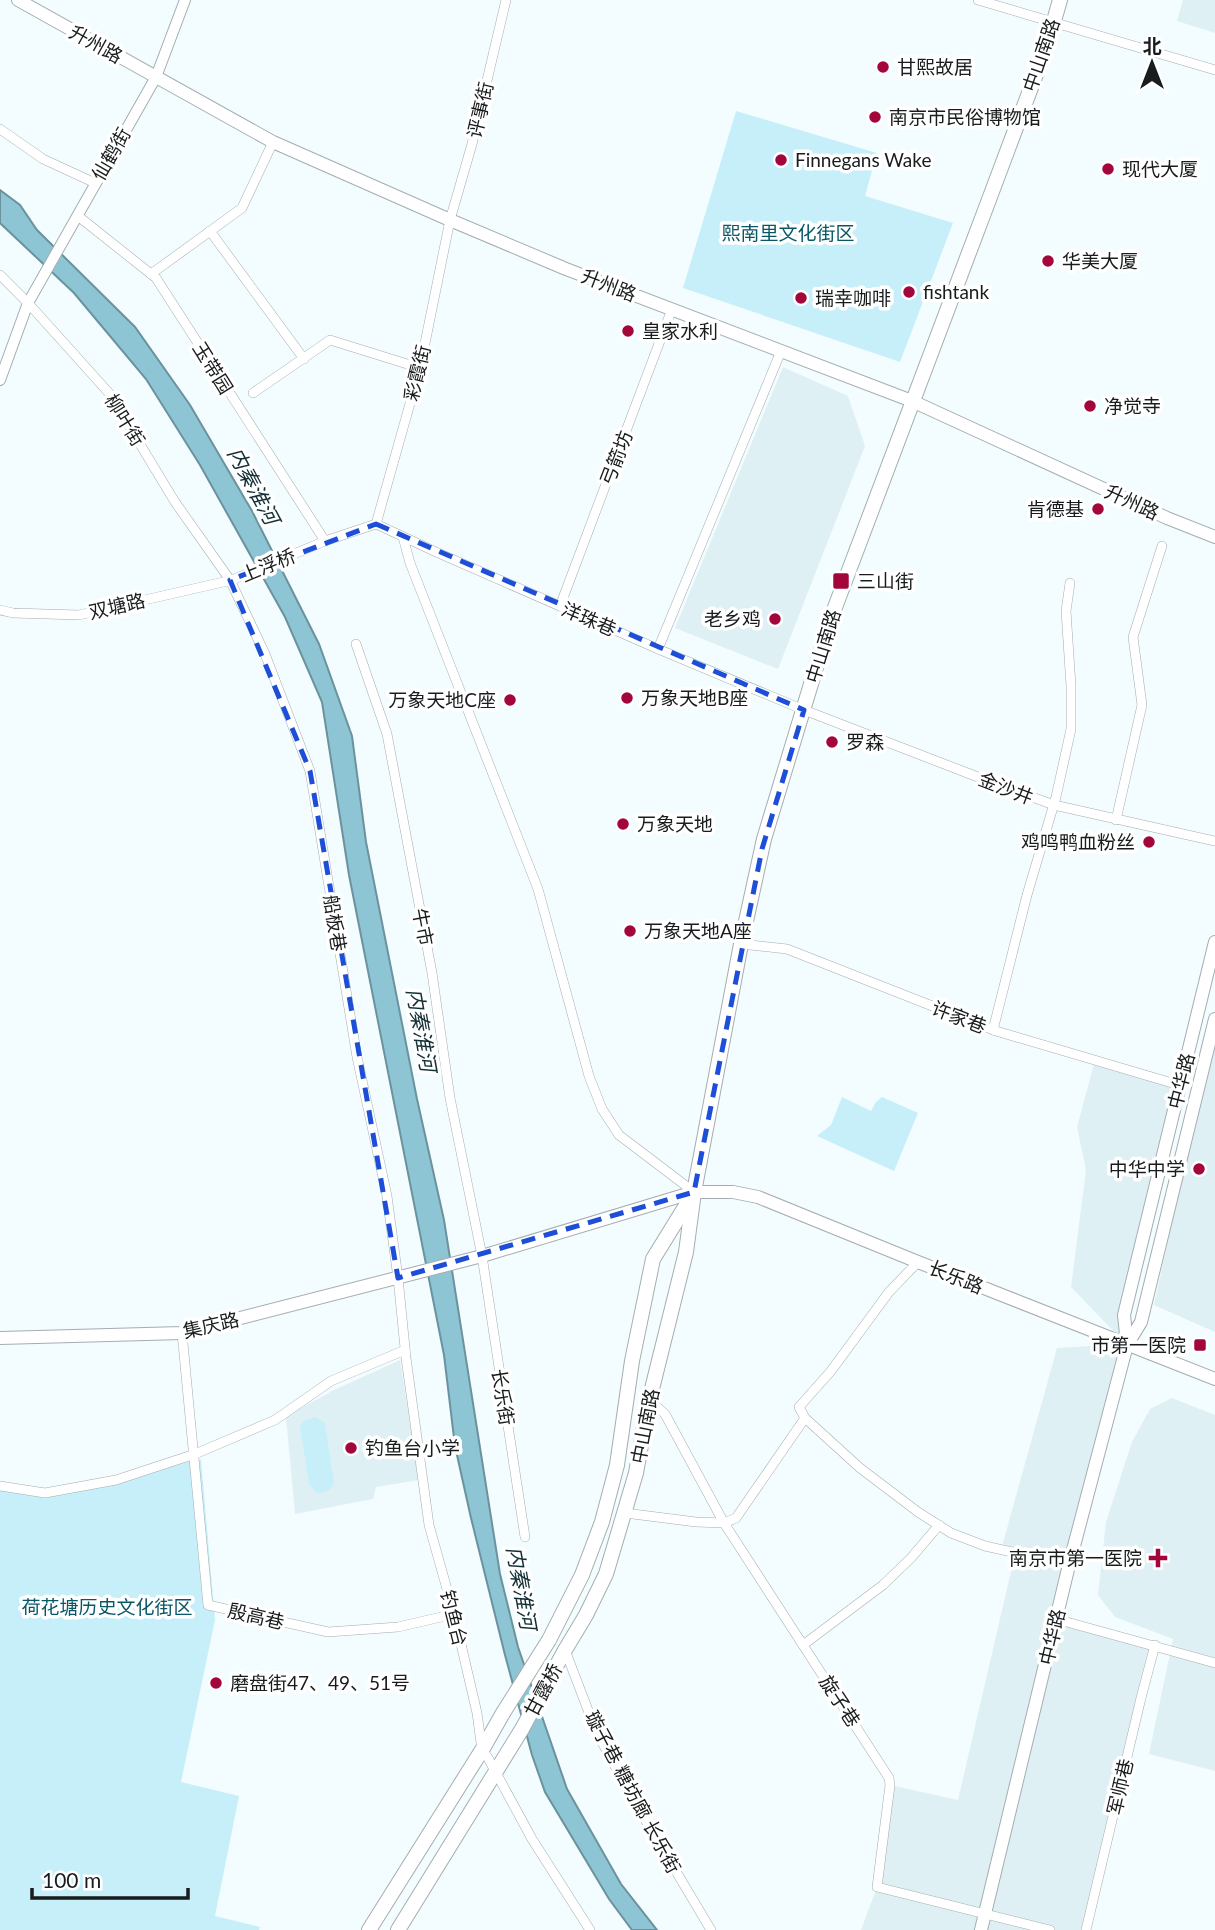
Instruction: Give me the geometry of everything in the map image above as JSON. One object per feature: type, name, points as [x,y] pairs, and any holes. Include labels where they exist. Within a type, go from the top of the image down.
[{"type":"main road","name":"升州路","points":[[18,0],[274,142],[566,269],[912,401],[1215,537]]},
{"type":"main road","name":"中山南路","points":[[565,1650],[606,1574],[636,1473],[648,1405],[686,1252],[694,1192],[741,944],[764,839],[831,618],[1000,172],[1046,45],[1059,0]]},
{"type":"main road","name":"中华路","points":[[1127,1345],[1124,1315],[1215,942]]},
{"type":"main road","name":"中华路","points":[[981,1930],[1069,1565],[1127,1345],[1141,1322],[1215,1020]]},
{"type":"main road","name":"中山南路","points":[[549,1640],[582,1575],[617,1465],[632,1361],[653,1259],[694,1192]]},
{"type":"main road","points":[[482,1256],[694,1192]]},
{"type":"main road","name":"长乐路","points":[[694,1192],[733,1192],[758,1197],[1215,1379]]},
{"type":"main road","name":"集庆路","points":[[0,1338],[182,1333],[482,1256]]},
{"type":"main road","name":"甘露桥","points":[[482,1750],[549,1640]]},
{"type":"main road","name":"甘露桥","points":[[495,1771],[522,1729],[565,1650]]},
{"type":"main road","points":[[369,1930],[482,1750]]},
{"type":"main road","points":[[398,1930],[495,1771]]},
{"type":"street","name":"仙鹤街","points":[[28,303],[156,77],[185,0]]},
{"type":"street","name":"评事街","points":[[450,220],[472,144],[506,0]]},
{"type":"street","points":[[978,0],[1215,70]]},
{"type":"street","points":[[0,129],[43,159],[95,183]]},
{"type":"street","points":[[151,274],[242,208],[274,142]]},
{"type":"street","name":"玉带园","points":[[78,216],[156,278],[325,541]]},
{"type":"street","name":"彩霞街","points":[[376,524],[420,368],[450,220]]},
{"type":"street","points":[[210,231],[304,359]]},
{"type":"street","name":"柳叶街","points":[[0,275],[109,393],[175,502],[231,580]]},
{"type":"street","points":[[0,380],[28,303]]},
{"type":"street","name":"弓箭坊","points":[[560,606],[672,309]]},
{"type":"street","points":[[253,393],[330,340],[420,368]]},
{"type":"street","points":[[658,649],[781,351]]},
{"type":"street","points":[[325,541],[376,524]]},
{"type":"street","name":"洋珠巷","points":[[376,524],[658,649],[804,710]]},
{"type":"street","points":[[403,537],[538,889],[589,1076],[601,1108],[619,1135],[694,1192]]},
{"type":"street","name":"上浮桥","points":[[231,580],[325,541]]},
{"type":"street","points":[[1116,820],[1142,705],[1133,637],[1162,546]]},
{"type":"street","name":"双塘路","points":[[0,610],[13,613],[79,615],[231,580]]},
{"type":"street","name":"船板巷","points":[[231,580],[265,654],[310,771],[357,1057],[387,1196],[398,1278]]},
{"type":"street","points":[[993,1030],[1027,895],[1054,806],[1071,729],[1066,611],[1070,583]]},
{"type":"street","name":"牛市","points":[[356,644],[387,734],[432,973],[450,1098],[482,1256]]},
{"type":"street","name":"金沙井","points":[[804,710],[1054,806],[1215,841]]},
{"type":"street","name":"许家巷","points":[[741,944],[786,949],[993,1030],[1180,1085]]},
{"type":"street","points":[[1196,1016],[1215,1020]]},
{"type":"street","name":"长乐街","points":[[482,1256],[525,1537]]},
{"type":"street","points":[[918,1262],[889,1292],[831,1371],[799,1407],[805,1418],[860,1468],[951,1533],[985,1546],[1069,1565]]},
{"type":"street","name":"钓鱼台","points":[[398,1278],[429,1525],[454,1614],[477,1713],[482,1750],[532,1839],[590,1930]]},
{"type":"street","name":"殷高巷","points":[[182,1333],[208,1605],[328,1632],[398,1627],[454,1614]]},
{"type":"street","points":[[0,1486],[45,1493],[116,1480],[195,1454],[275,1420],[331,1381],[405,1350]]},
{"type":"street","name":"旋子巷","points":[[648,1405],[657,1407],[665,1414],[724,1523],[889,1779],[877,1887],[985,1913]]},
{"type":"street","points":[[625,1513],[696,1522],[724,1523],[736,1518],[805,1418]]},
{"type":"street","points":[[803,1645],[883,1585],[939,1525]]},
{"type":"street","points":[[1056,1619],[1215,1663]]},
{"type":"street","name":"军师巷","points":[[1086,1930],[1156,1645]]},
{"type":"street","name":"璇子巷 糖坊廊 长乐街","points":[[565,1650],[603,1743],[634,1801],[711,1930]]},
{"type":"street","points":[[985,1913],[1050,1930]]},
{"type":"highlighted area","points":[[376,524],[804,710],[762,849],[694,1192],[398,1278],[310,771],[230,580]]},
{"type":"shaded area","points":[[1183,0],[1215,0],[1215,33],[1177,21]]},
{"type":"shaded area","points":[[0,190],[20,205],[37,230],[135,327],[190,405],[252,511],[319,644],[352,736],[366,842],[444,1220],[500,1574],[518,1647],[567,1789],[621,1884],[657,1930],[632,1930],[609,1899],[545,1792],[532,1755],[455,1446],[444,1355],[349,875],[322,702],[285,617],[200,465],[146,379],[74,293],[0,223]]},
{"type":"shaded area","points":[[783,367],[848,396],[865,446],[778,669],[675,628]]},
{"type":"shaded area","name":"中华中学","points":[[1215,1033],[1215,1332],[1154,1305]]},
{"type":"shaded area","points":[[1095,1060],[1179,1085],[1124,1315],[1127,1345],[1056,1618],[1155,1645],[1086,1930],[861,1930],[877,1887],[890,1785],[958,1800],[1015,1554],[1001,1550],[1057,1348],[1126,1344],[1071,1287],[1086,1170],[1077,1127]]},
{"type":"shaded area","name":"钓鱼台小学","points":[[400,1360],[419,1480],[376,1487],[373,1499],[295,1514],[286,1416],[334,1390]]},
{"type":"shaded area","name":"南京市第一医院","points":[[1172,1398],[1215,1415],[1215,1771],[1149,1754],[1173,1639],[1115,1617],[1098,1595],[1106,1522],[1132,1442],[1150,1409]]},
{"type":"green space","name":"熙南里文化街区","points":[[736,111],[877,153],[865,196],[953,223],[900,362],[683,288]]},
{"type":"green space","points":[[842,1097],[871,1111],[882,1097],[918,1113],[894,1171],[817,1136],[831,1125]]},
{"type":"green space","points":[[315,1417],[325,1423],[334,1483],[329,1490],[320,1493],[309,1484],[300,1426],[304,1421]]},
{"type":"green space","name":"荷花塘历史文化街区","points":[[201,1459],[215,1620],[181,1782],[239,1796],[215,1916],[260,1927],[259,1930],[0,1930],[0,1488],[45,1493]]},
{"type":"place","name":"甘熙故居","points":[[883,67]]},
{"type":"place","name":"南京市民俗博物馆","points":[[875,117]]},
{"type":"place","name":"Finnegans Wake","points":[[781,160]]},
{"type":"place","name":"现代大厦","points":[[1108,169]]},
{"type":"place","name":"华美大厦","points":[[1048,261]]},
{"type":"place","name":"fishtank","points":[[909,292]]},
{"type":"place","name":"瑞幸咖啡","points":[[801,298]]},
{"type":"place","name":"皇家水利","points":[[628,331]]},
{"type":"place","name":"净觉寺","points":[[1090,406]]},
{"type":"place","name":"肯德基","points":[[1098,509]]},
{"type":"place","name":"三山街","points":[[841,581]]},
{"type":"place","name":"老乡鸡","points":[[775,619]]},
{"type":"place","name":"万象天地B座","points":[[627,698]]},
{"type":"place","name":"万象天地C座","points":[[510,700]]},
{"type":"place","name":"罗森","points":[[832,742]]},
{"type":"place","name":"万象天地","points":[[623,824]]},
{"type":"place","name":"鸡鸣鸭血粉丝","points":[[1149,842]]},
{"type":"place","name":"万象天地A座","points":[[630,931]]},
{"type":"place","name":"中华中学","points":[[1199,1169]]},
{"type":"place","name":"市第一医院","points":[[1200,1345]]},
{"type":"place","name":"钓鱼台小学","points":[[351,1448]]},
{"type":"place","name":"南京市第一医院","points":[[1158,1558]]},
{"type":"place","name":"磨盘街47、49、51号","points":[[216,1683]]},
{"type":"water label","name":"内秦淮河","points":[[253,486]]},
{"type":"water label","name":"内秦淮河","points":[[421,1030]]},
{"type":"water label","name":"内秦淮河","points":[[521,1588]]}]
